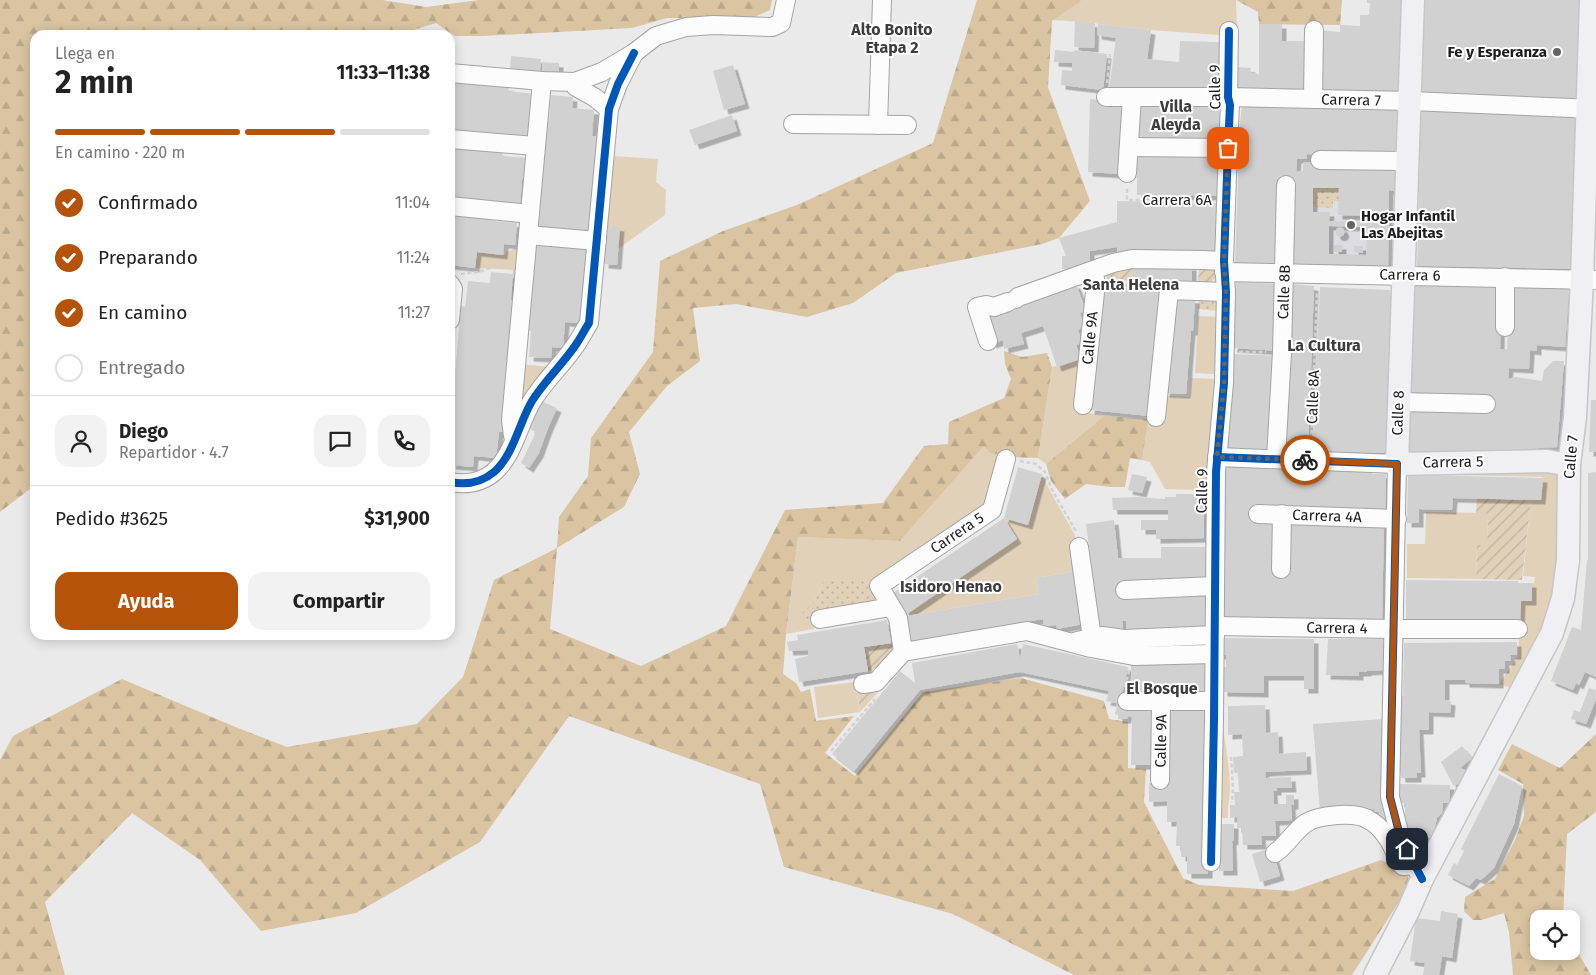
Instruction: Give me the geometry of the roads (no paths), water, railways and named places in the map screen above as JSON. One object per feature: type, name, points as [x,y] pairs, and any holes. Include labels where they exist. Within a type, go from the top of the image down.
[{"type":"main road","name":"Calle 8","points":[[1397,464],[1402,275],[1411,101],[1413,0]]},
{"type":"main road","name":"Calle 7","points":[[1375,975],[1409,909],[1419,876],[1552,633],[1563,598],[1568,560],[1569,465],[1589,280],[1592,109],[1591,0]]},
{"type":"main road","name":"Carrera 5","points":[[1397,464],[1547,461],[1569,465]]},
{"type":"street","points":[[455,73],[575,82],[602,72],[634,53],[656,36],[686,27],[713,25],[772,27],[781,22],[786,0]]},
{"type":"street","points":[[878,125],[882,0]]},
{"type":"street","points":[[1313,99],[1314,30]]},
{"type":"street","name":"Calle 9","points":[[1211,862],[1217,457],[1225,351],[1226,292],[1224,267],[1230,105],[1228,96],[1228,31]]},
{"type":"street","points":[[455,483],[463,484],[479,481],[493,473],[506,457],[533,400],[553,372],[577,344],[589,323],[609,109],[618,84],[634,53]]},
{"type":"street","points":[[514,439],[511,420],[542,81]]},
{"type":"street","points":[[575,82],[576,87],[609,109]]},
{"type":"street","name":"Carrera 7","points":[[1106,96],[1228,96],[1411,101],[1592,109]]},
{"type":"street","points":[[1127,173],[1132,96]]},
{"type":"street","points":[[793,124],[907,125]]},
{"type":"street","points":[[455,139],[535,146]]},
{"type":"street","points":[[1129,147],[1228,148]]},
{"type":"street","points":[[1320,160],[1407,161]]},
{"type":"street","name":"Calle 8B","points":[[1276,459],[1285,273],[1286,185]]},
{"type":"street","points":[[455,206],[530,214]]},
{"type":"street","points":[[527,239],[597,241]]},
{"type":"street","name":"Carrera 6","points":[[988,341],[977,307],[986,305],[994,307],[1012,301],[1018,296],[1113,263],[1132,259],[1203,260],[1224,267],[1285,273],[1589,280]]},
{"type":"street","name":"Calle 9A","points":[[1083,405],[1096,282],[1093,271]]},
{"type":"street","points":[[1505,277],[1505,327]]},
{"type":"street","points":[[1156,418],[1169,290],[1226,292]]},
{"type":"street","points":[[1398,402],[1486,404]]},
{"type":"street","name":"Carrera 5","points":[[1217,457],[1397,464]]},
{"type":"street","name":"Carrera 5","points":[[892,607],[879,586],[992,510],[1006,459]]},
{"type":"street","name":"Calle 8","points":[[1397,464],[1390,797],[1400,836],[1419,876]]},
{"type":"street","name":"Carrera 4A","points":[[1258,514],[1397,519]]},
{"type":"street","points":[[1282,514],[1282,569]]},
{"type":"street","points":[[1079,547],[1092,638]]},
{"type":"street","points":[[1124,590],[1214,586]]},
{"type":"street","points":[[820,619],[892,607],[898,618],[903,652],[870,683]]},
{"type":"street","name":"Carrera 4","points":[[1072,642],[1102,636],[1124,639],[1215,631],[1518,629]]},
{"type":"street","name":"Carrera 4","points":[[903,652],[1027,631],[1091,648],[1134,656],[1214,654]]},
{"type":"street","points":[[1128,701],[1214,701]]},
{"type":"street","name":"Calle 9A","points":[[1160,780],[1161,702]]},
{"type":"street","points":[[1276,853],[1303,825],[1312,819],[1353,815],[1370,820],[1387,837],[1397,860],[1419,876]]},
{"type":"place","name":"Fe y Esperanza","points":[[1557,52]]},
{"type":"place","name":"Hogar Infantil Las Abejitas","points":[[1351,225]]},
{"type":"district","name":"Alto Bonito Etapa 2","points":[[892,38]]},
{"type":"district","name":"Villa Aleyda","points":[[1176,115]]},
{"type":"district","name":"Santa Helena","points":[[1131,284]]},
{"type":"district","name":"La Cultura","points":[[1324,345]]},
{"type":"district","name":"Isidoro Henao","points":[[951,586]]},
{"type":"district","name":"El Bosque","points":[[1162,688]]}]
